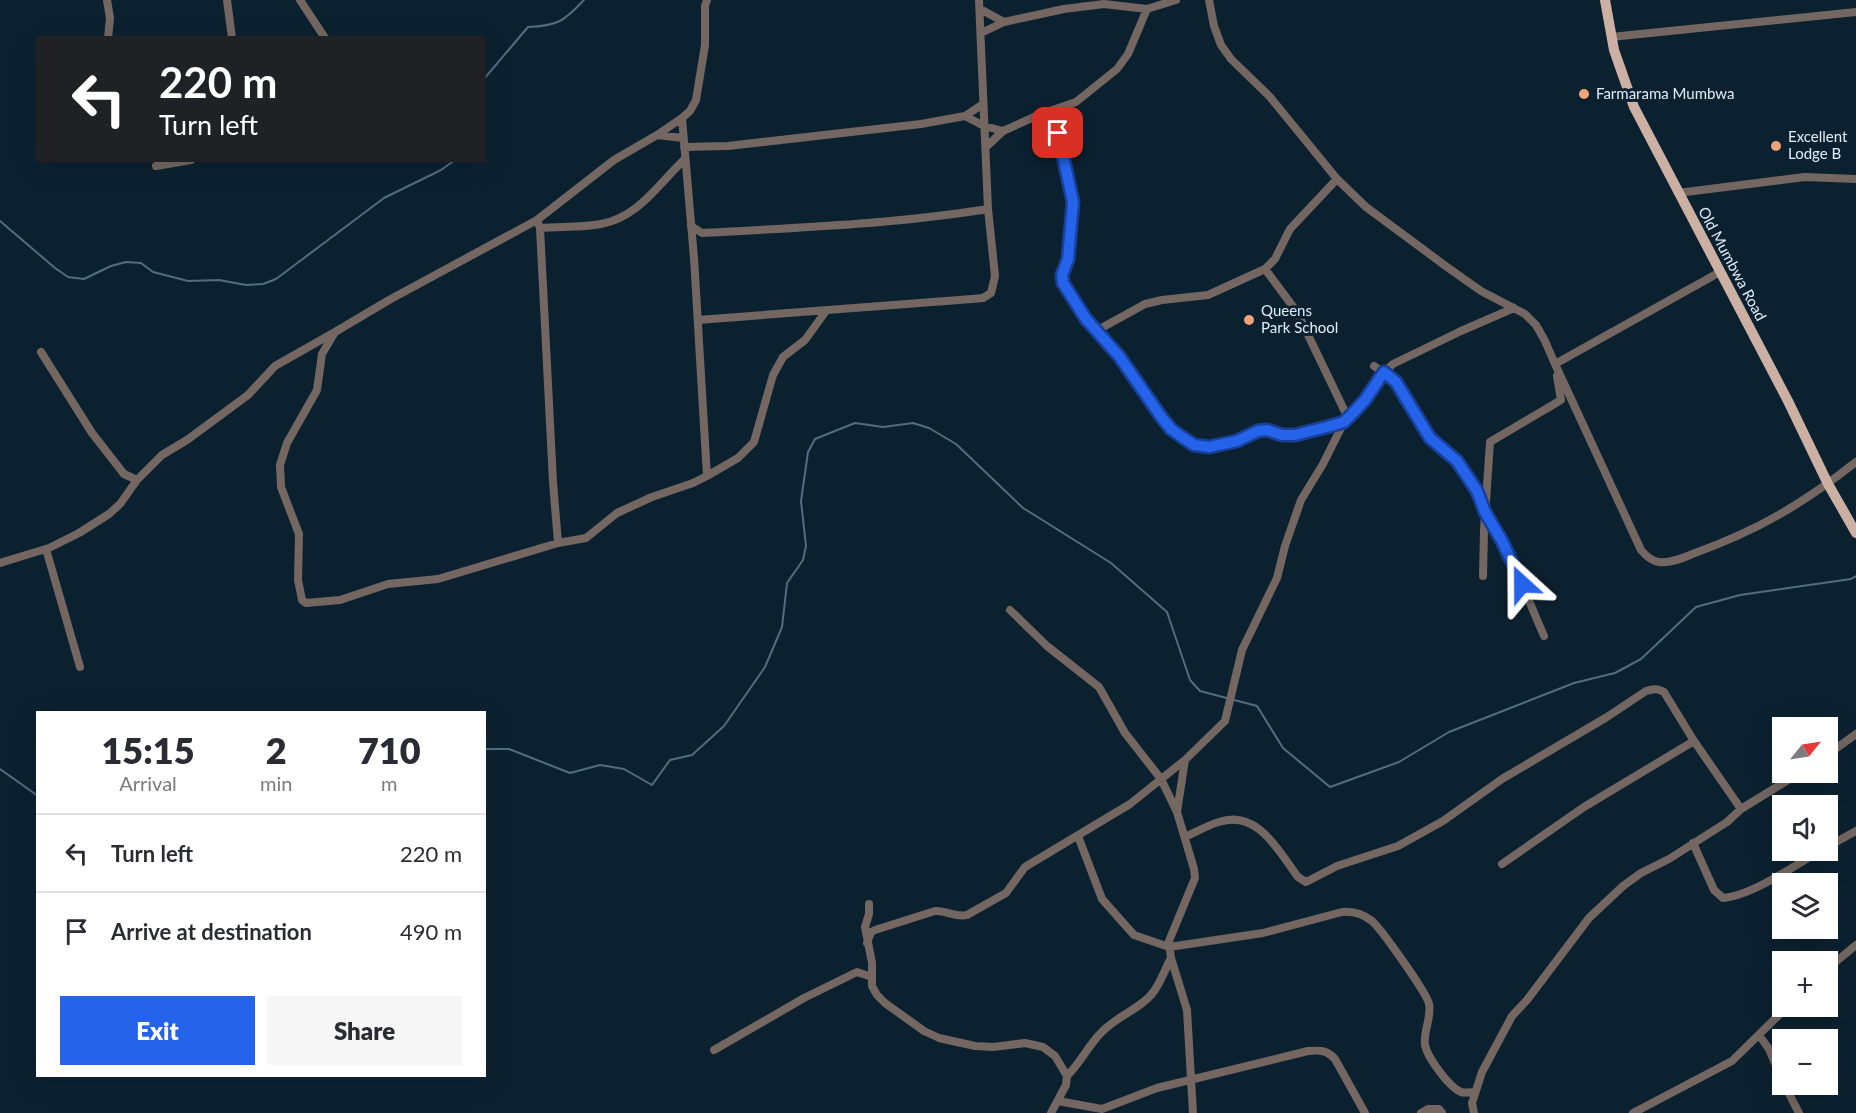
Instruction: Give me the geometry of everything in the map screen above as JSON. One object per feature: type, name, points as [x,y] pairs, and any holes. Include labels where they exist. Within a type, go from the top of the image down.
[{"type":"main road","name":"Old Mumbwa Road","points":[[1605,0],[1611,38],[1621,74],[1634,107],[1788,401],[1828,484],[1856,533]]},
{"type":"street","points":[[107,0],[110,18],[108,36]]},
{"type":"street","points":[[227,0],[232,36]]},
{"type":"street","points":[[300,0],[324,36]]},
{"type":"street","points":[[0,563],[46,549],[79,533],[109,514],[120,504],[137,480],[162,455],[187,440],[248,395],[274,366],[389,300],[538,224],[614,160],[682,118],[690,111],[696,100],[705,45],[707,0]]},
{"type":"street","points":[[981,33],[1004,22],[1064,9],[1104,4],[1147,9],[1176,0]]},
{"type":"street","points":[[1209,0],[1214,26],[1221,45],[1231,59],[1270,97],[1337,179],[1366,207],[1447,267],[1481,291],[1525,314],[1536,325],[1641,550],[1647,558],[1664,562],[1700,551],[1770,521],[1828,484],[1856,462]]},
{"type":"street","points":[[980,5],[1004,22]]},
{"type":"street","points":[[698,320],[983,298],[991,293],[995,276],[988,209],[980,5]]},
{"type":"street","points":[[986,147],[1003,131],[1076,102],[1122,63],[1147,9]]},
{"type":"street","points":[[1611,38],[1856,12]]},
{"type":"street","points":[[657,135],[683,143],[728,146],[921,124],[965,116],[983,104]]},
{"type":"street","points":[[1055,110],[1073,202],[1068,259],[1062,275],[1063,283],[1086,319],[1119,356],[1171,429],[1194,445],[1209,447],[1237,441],[1258,431],[1267,430],[1282,435],[1295,435],[1346,420]]},
{"type":"street","points":[[965,116],[984,126],[1003,131]]},
{"type":"street","points":[[682,118],[698,320],[707,476]]},
{"type":"street","points":[[538,224],[593,226],[614,220],[642,205],[668,174],[685,159]]},
{"type":"street","points":[[156,166],[179,162]]},
{"type":"street","points":[[1678,193],[1805,177],[1856,179]]},
{"type":"street","points":[[1096,331],[1145,304],[1208,295],[1265,269],[1275,259],[1290,229],[1337,179]]},
{"type":"street","points":[[691,226],[702,233],[900,220],[988,209]]},
{"type":"street","points":[[538,224],[558,543]]},
{"type":"street","points":[[692,244],[702,233]]},
{"type":"street","points":[[1265,269],[1297,312],[1346,420]]},
{"type":"street","points":[[1555,364],[1720,272]]},
{"type":"street","points":[[867,943],[871,932],[875,930],[936,911],[967,915],[1006,893],[1024,867],[1130,804],[1185,760],[1220,727],[1228,715],[1242,650],[1277,578],[1301,500],[1346,420],[1365,400],[1384,372],[1410,354],[1514,308]]},
{"type":"street","points":[[335,332],[322,354],[316,390],[307,410],[286,443],[280,465],[280,487],[299,534],[298,580],[302,600],[306,603],[340,600],[388,584],[438,579],[558,543],[586,538],[617,513],[707,476],[738,458],[754,442],[773,375],[783,357],[805,340],[826,311]]},
{"type":"street","points":[[41,352],[92,433],[124,474],[137,480]]},
{"type":"street","points":[[1483,576],[1490,442],[1561,400],[1555,364]]},
{"type":"street","points":[[1374,366],[1396,382],[1430,438],[1457,461],[1477,491],[1544,636]]},
{"type":"street","points":[[46,549],[80,667]]},
{"type":"street","points":[[1010,610],[1047,646],[1099,687],[1125,733],[1161,779],[1177,812],[1195,878],[1176,920],[1169,947],[1187,1010],[1189,1080],[1193,1113]]},
{"type":"street","points":[[1185,837],[1225,820],[1232,819],[1249,823],[1263,831],[1298,877],[1306,882],[1337,866],[1398,846],[1443,821],[1502,778],[1607,717],[1646,691],[1659,689],[1664,692],[1694,741],[1741,809]]},
{"type":"street","points":[[1838,747],[1856,734]]},
{"type":"street","points":[[1502,864],[1584,807],[1694,741]]},
{"type":"street","points":[[1177,812],[1185,760]]},
{"type":"street","points":[[1471,1112],[1482,1071],[1512,1017],[1589,918],[1623,886],[1641,873],[1669,859],[1783,783]]},
{"type":"street","points":[[1838,841],[1856,831]]},
{"type":"street","points":[[1078,836],[1102,899],[1134,935],[1169,947],[1263,933],[1342,912],[1350,911],[1361,914],[1372,921],[1384,934],[1427,998],[1430,1010],[1425,1046],[1431,1059],[1451,1085],[1463,1092],[1475,1092]]},
{"type":"street","points":[[1693,843],[1714,890],[1724,898],[1747,892],[1802,861]]},
{"type":"street","points":[[869,904],[865,927],[872,963],[872,986],[877,995],[930,1034],[975,1046],[993,1047],[1025,1042],[1043,1047],[1055,1056],[1067,1076],[1066,1085],[1051,1113]]},
{"type":"street","points":[[1838,960],[1856,945]]},
{"type":"street","points":[[1067,1076],[1079,1065],[1098,1035],[1116,1018],[1141,1004],[1152,994],[1171,957]]},
{"type":"street","points":[[714,1050],[804,998],[850,975],[857,972],[872,977]]},
{"type":"street","points":[[1633,1113],[1732,1061],[1777,1017]]},
{"type":"street","points":[[1759,1035],[1772,1056]]},
{"type":"street","points":[[1058,1101],[1102,1109],[1147,1091],[1308,1051],[1321,1050],[1329,1053],[1335,1059],[1365,1113]]},
{"type":"street","points":[[1790,1095],[1799,1113]]},
{"type":"street","points":[[1421,1113],[1428,1109],[1440,1109],[1442,1113]]},
{"type":"waterway","points":[[486,77],[528,27],[554,24],[571,13],[584,0]]},
{"type":"waterway","points":[[0,221],[68,277],[84,279],[111,266],[126,262],[141,263],[153,272],[188,281],[219,280],[246,285],[263,284],[276,279],[384,198],[441,170],[452,162]]},
{"type":"waterway","points":[[486,749],[509,749],[570,773],[600,765],[624,769],[652,785],[670,760],[692,755],[724,726],[765,667],[782,627],[787,583],[803,560],[806,546],[801,501],[808,452],[815,439],[855,423],[883,427],[913,423],[929,428],[956,444],[1023,508],[1111,563],[1167,612],[1190,680],[1200,691],[1257,706],[1283,748],[1330,787],[1399,762],[1449,732],[1574,683],[1615,673],[1641,659],[1696,607],[1740,595],[1851,579],[1856,576]]},
{"type":"waterway","points":[[0,769],[36,795]]},
{"type":"place","name":"Farmarama Mumbwa","points":[[1584,94]]},
{"type":"place","name":"Excellent Lodge B","points":[[1776,146]]},
{"type":"place","name":"Queens Park School","points":[[1249,320]]},
{"type":"route","points":[[1058,133],[1073,202],[1068,259],[1062,275],[1063,283],[1086,319],[1119,356],[1171,429],[1194,445],[1209,447],[1237,441],[1258,431],[1267,430],[1282,435],[1295,435],[1327,427],[1344,422],[1365,400],[1384,372],[1396,382],[1430,438],[1457,461],[1477,491],[1485,512],[1502,541],[1522,584]]}]
